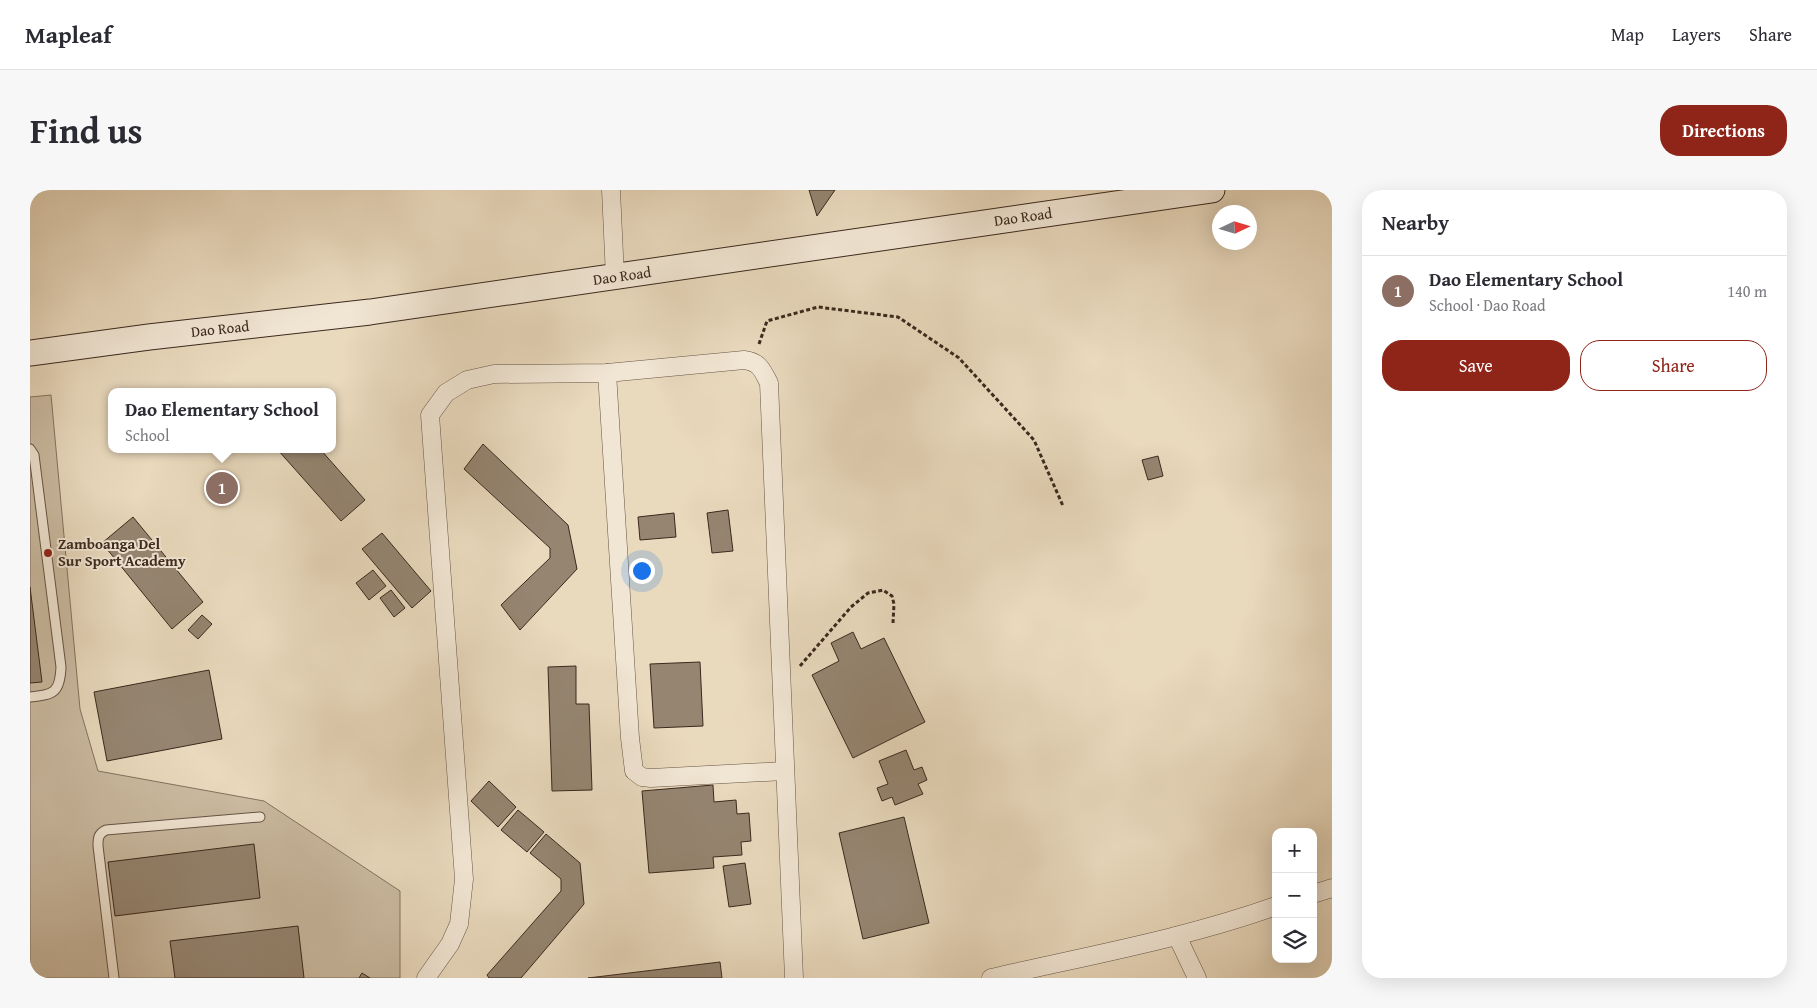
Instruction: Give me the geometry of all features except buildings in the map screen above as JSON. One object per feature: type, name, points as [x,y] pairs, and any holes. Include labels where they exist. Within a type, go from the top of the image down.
[{"type":"street","points":[[611,190],[615,277]]},
{"type":"street","name":"Dao Road","points":[[30,354],[148,337],[370,312],[1212,190]]},
{"type":"street","points":[[426,978],[450,944],[459,924],[464,879],[430,415],[446,394],[467,380],[494,374],[607,373],[744,360],[753,361],[762,368],[768,384],[794,978]]},
{"type":"street","points":[[607,373],[630,738],[634,771],[642,778],[784,771]]},
{"type":"street","points":[[1317,893],[1332,888]]},
{"type":"street","points":[[991,978],[1177,936],[1236,920],[1272,907]]},
{"type":"street","points":[[1177,936],[1197,978]]},
{"type":"lane","points":[[30,449],[34,455],[61,667],[60,683],[54,690],[44,696],[30,697]]},
{"type":"lane","points":[[114,978],[98,846],[98,838],[101,832],[106,830],[260,817]]},
{"type":"path","points":[[753,361],[767,321],[818,307],[898,317],[959,358],[1034,440],[1063,506]]},
{"type":"path","points":[[782,688],[851,607],[868,593],[882,590],[892,596],[894,604],[893,623]]},
{"type":"shaded area","name":"Zamboanga Del Sur Sport Academy","points":[[51,395],[80,709],[98,771],[264,801],[400,891],[400,978],[30,978],[30,397]]},
{"type":"place","name":"Dao Elementary School","points":[[222,488]]},
{"type":"place","name":"Zamboanga Del Sur Sport Academy","points":[[48,553]]}]
